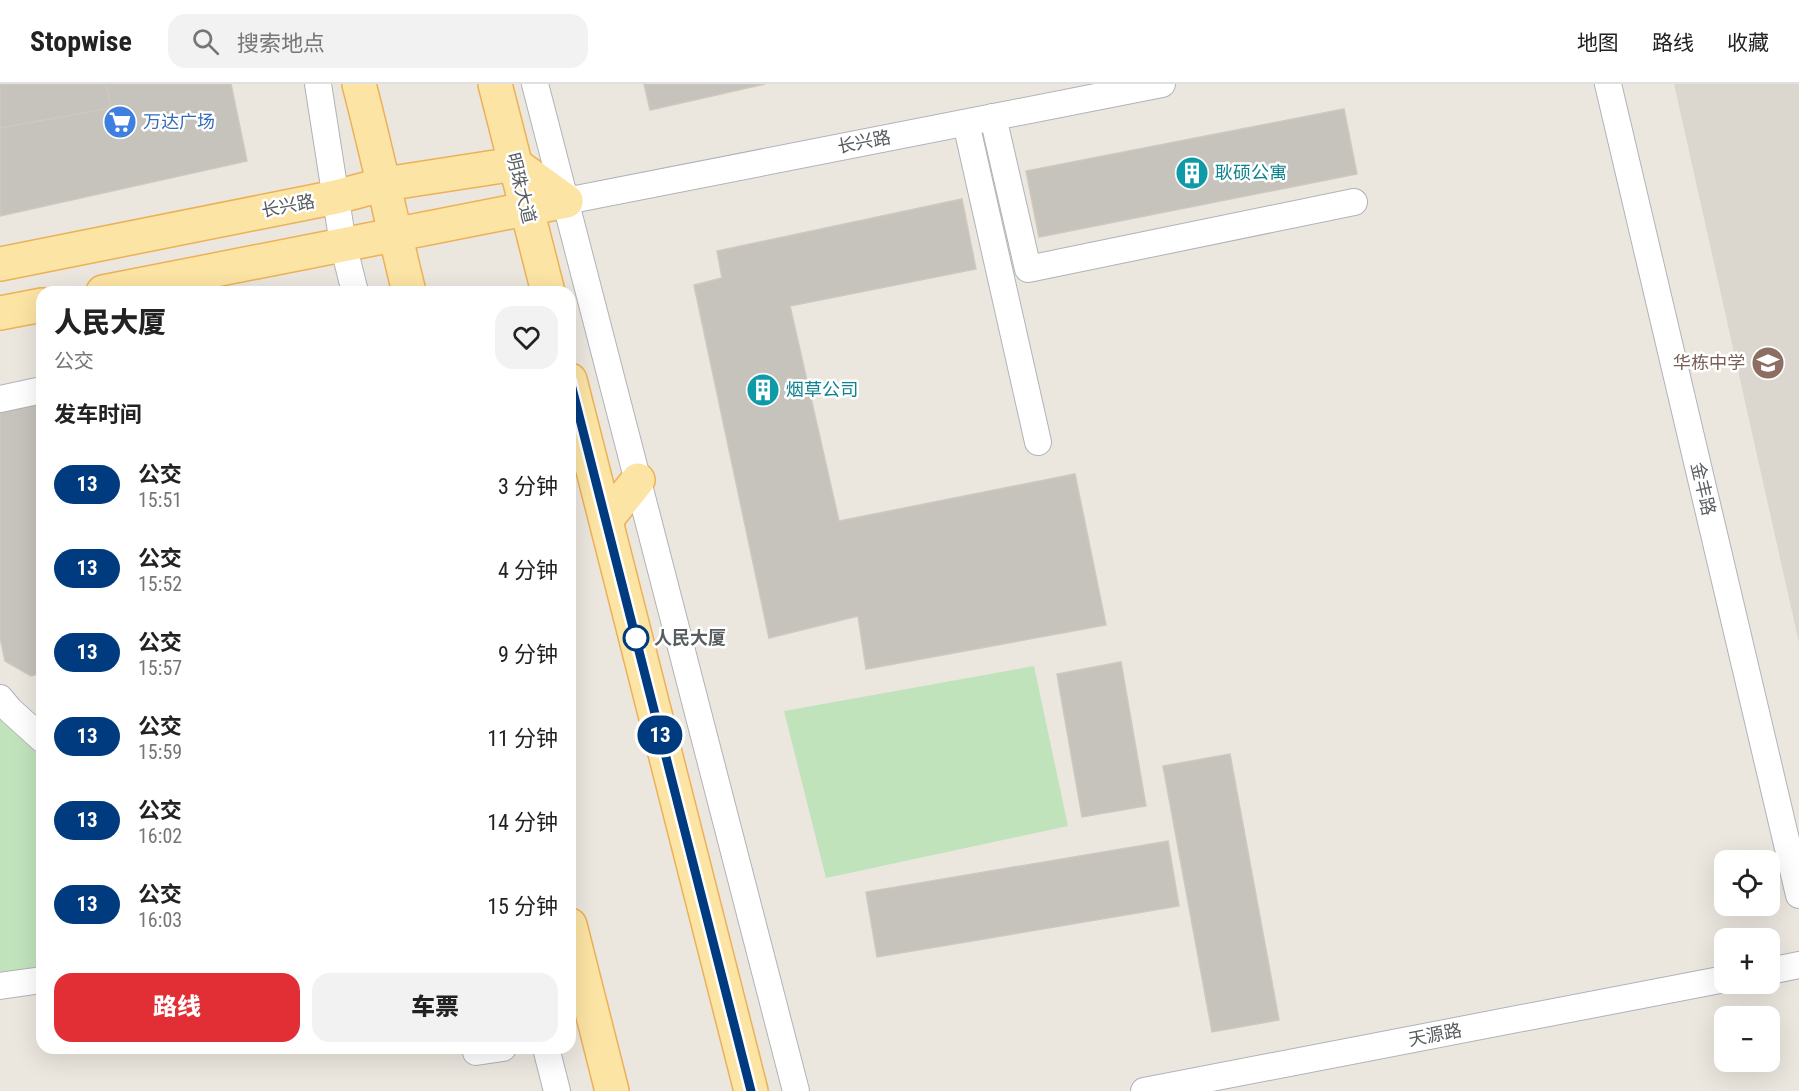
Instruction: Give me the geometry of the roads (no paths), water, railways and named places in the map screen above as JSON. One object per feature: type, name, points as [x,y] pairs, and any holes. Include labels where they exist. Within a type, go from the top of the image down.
[{"type":"main road","points":[[359,84],[385,184],[394,234],[407,286]]},
{"type":"main road","name":"明珠大道","points":[[495,84],[546,286]]},
{"type":"main road","name":"长兴路","points":[[0,264],[336,197],[385,184],[515,164]]},
{"type":"main road","points":[[515,164],[566,201]]},
{"type":"main road","name":"长兴路","points":[[133,286],[566,201]]},
{"type":"main road","points":[[0,313],[36,306]]},
{"type":"main road","points":[[576,403],[751,1091]]},
{"type":"main road","points":[[606,520],[638,480]]},
{"type":"main road","points":[[576,951],[612,1091]]},
{"type":"street","points":[[318,84],[343,244],[354,286]]},
{"type":"street","points":[[536,84],[796,1091]]},
{"type":"street","name":"长兴路","points":[[566,201],[1162,84]]},
{"type":"street","name":"金丰路","points":[[1608,84],[1799,895]]},
{"type":"street","points":[[993,117],[1034,255],[1028,269],[1354,202]]},
{"type":"street","points":[[966,123],[1038,442]]},
{"type":"street","points":[[0,399],[36,391]]},
{"type":"street","points":[[0,698],[36,734]]},
{"type":"street","points":[[1780,969],[1799,965]]},
{"type":"street","points":[[0,986],[36,981]]},
{"type":"street","name":"天源路","points":[[1144,1091],[1714,981]]},
{"type":"street","points":[[548,1054],[557,1091]]},
{"type":"place","name":"万达广场","points":[[120,122]]},
{"type":"place","name":"耿硕公寓","points":[[1192,173]]},
{"type":"place","name":"华栋中学","points":[[1768,363]]},
{"type":"place","name":"烟草公司","points":[[763,390]]},
{"type":"place","name":"人民大厦","points":[[636,638]]}]
